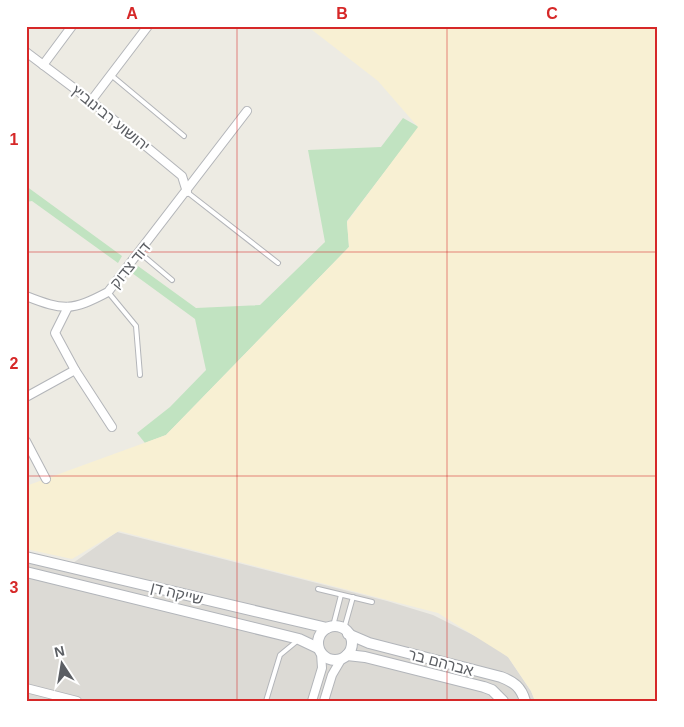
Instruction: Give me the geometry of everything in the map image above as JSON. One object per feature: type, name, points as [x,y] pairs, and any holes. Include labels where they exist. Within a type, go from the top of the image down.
[{"type":"street","points":[[43,65],[72,26]]},
{"type":"street","points":[[91,101],[148,26]]},
{"type":"street","name":"יהושוע רבינוביץ","points":[[26,52],[91,101],[182,176],[186,192]]},
{"type":"street","name":"דוד צדוק","points":[[27,297],[46,305],[68,307],[82,306],[108,292],[248,111]]},
{"type":"street","points":[[68,307],[54,333],[75,370],[112,427]]},
{"type":"street","points":[[26,397],[75,370]]},
{"type":"street","points":[[26,440],[46,479]]},
{"type":"street","name":"שייקה דן","points":[[26,557],[330,627]]},
{"type":"street","name":"שייקה דן","points":[[26,572],[299,639],[319,650]]},
{"type":"street","points":[[312,701],[322,668],[319,636],[330,627],[346,631],[351,645],[332,675],[324,701]]},
{"type":"street","name":"אברהם בר","points":[[346,631],[369,643],[501,677],[515,683],[525,701]]},
{"type":"street","points":[[319,650],[330,660],[344,657]]},
{"type":"street","name":"אברהם בר","points":[[344,657],[365,657],[484,687],[492,690],[502,701]]},
{"type":"street","points":[[26,688],[77,701]]},
{"type":"lane","points":[[111,75],[184,136]]},
{"type":"lane","points":[[186,192],[278,263]]},
{"type":"lane","points":[[140,253],[172,280]]},
{"type":"lane","points":[[108,292],[136,326],[140,375]]},
{"type":"lane","points":[[318,589],[372,602]]},
{"type":"lane","points":[[330,627],[340,594]]},
{"type":"lane","points":[[346,631],[353,597]]},
{"type":"lane","points":[[266,701],[280,655],[299,639]]},
{"type":"shaded area","points":[[117,532],[387,601],[433,615],[489,643],[508,657],[531,691],[535,701],[26,701],[26,552],[73,563]]},
{"type":"green space","points":[[403,118],[419,127],[347,221],[349,247],[166,435],[145,443],[137,433],[170,407],[206,370],[195,319],[132,273],[138,266],[196,308],[260,305],[325,242],[308,150],[381,147]]},
{"type":"green space","points":[[26,186],[122,256],[118,263],[32,201],[26,202]]},
{"type":"sand","points":[[307,26],[658,26],[658,701],[535,701],[531,691],[508,657],[438,613],[119,531],[72,559],[26,549],[26,486],[166,435],[349,247],[347,222],[418,127],[378,81]]}]
